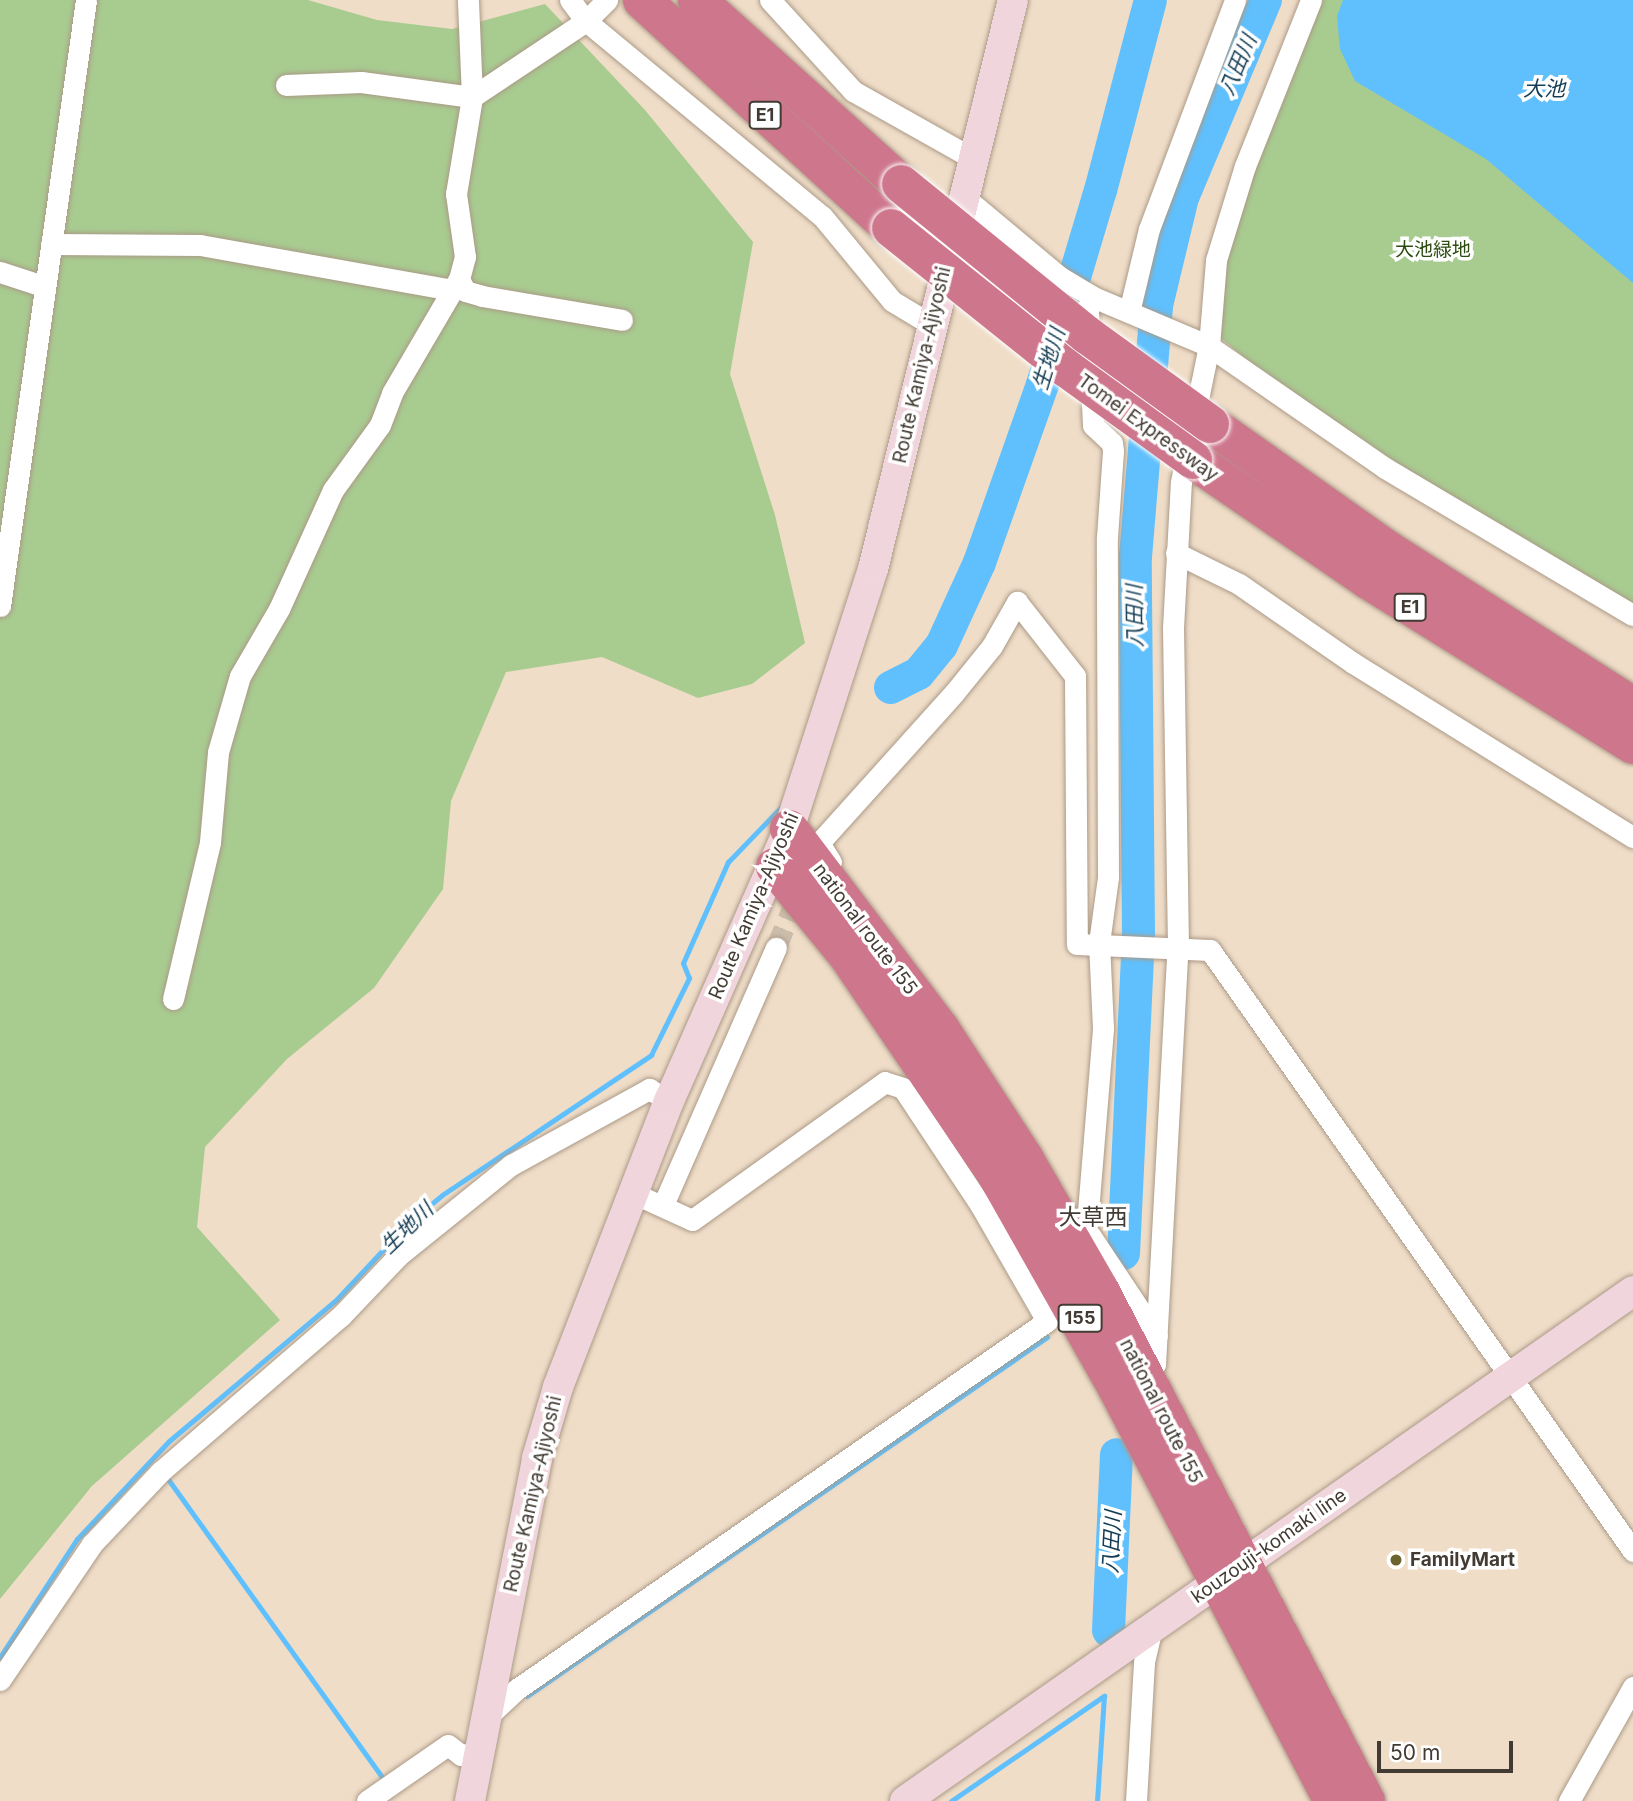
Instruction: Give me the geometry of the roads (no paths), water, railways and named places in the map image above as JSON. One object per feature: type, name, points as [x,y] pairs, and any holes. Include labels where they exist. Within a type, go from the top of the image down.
[{"type":"highway","name":"Tomei Expressway","points":[[642,0],[891,228],[1066,368],[1193,460],[1368,580],[1633,745]]},
{"type":"highway","name":"Tomei Expressway","points":[[697,0],[901,184],[1087,335],[1388,550],[1633,706]]},
{"type":"highway","points":[[1579,673],[1633,699]]},
{"type":"highway","name":"national route 155","points":[[789,829],[941,1030],[1087,1248],[1333,1801]]},
{"type":"highway","name":"national route 155","points":[[775,867],[848,956],[996,1174],[1366,1801]]},
{"type":"main road","name":"Route Kamiya-Ajiyoshi","points":[[470,1801],[541,1446],[558,1387],[669,1101],[775,867],[789,829],[873,569],[1013,0]]},
{"type":"main road","name":"kouzouji-komaki line","points":[[905,1801],[1063,1687],[1231,1574],[1633,1291]]},
{"type":"street","points":[[0,606],[43,286],[86,0]]},
{"type":"street","points":[[173,999],[210,842],[218,752],[240,676],[279,609],[333,490],[380,425],[392,393],[456,284],[465,257],[456,194],[472,97],[468,0]]},
{"type":"street","points":[[570,0],[586,21],[822,216],[892,302],[932,325]]},
{"type":"street","points":[[286,85],[361,82],[472,97],[586,21],[607,0]]},
{"type":"street","points":[[770,0],[853,91],[972,158]]},
{"type":"street","points":[[1129,312],[1149,229],[1235,0]]},
{"type":"street","points":[[1142,1376],[1156,1364],[1172,945],[1175,553],[1181,482],[1209,346],[1216,260],[1245,166],[1311,0]]},
{"type":"street","points":[[963,196],[1060,277],[1093,297],[1209,346],[1385,468],[1633,615]]},
{"type":"street","points":[[51,244],[200,245],[456,284],[465,291],[482,296],[622,320]]},
{"type":"street","points":[[0,272],[43,286]]},
{"type":"street","points":[[1087,1248],[1103,1028],[1103,943],[1108,877],[1107,537],[1114,451],[1093,425],[1088,307],[1093,297]]},
{"type":"street","points":[[1175,553],[1239,584],[1353,663],[1633,836]]},
{"type":"street","points":[[1157,1336],[1087,1248],[1038,1156],[916,974],[819,843],[962,684],[992,646],[1017,601],[1075,676],[1077,944],[1172,945],[1210,950],[1633,1551]]},
{"type":"street","points":[[663,1205],[776,948]]},
{"type":"street","points":[[484,1721],[517,1689],[1046,1321],[982,1206],[904,1088],[886,1082],[692,1220],[634,1194]]},
{"type":"street","points":[[0,1680],[100,1535],[160,1472],[341,1316],[399,1255],[522,1159],[649,1089],[669,1101]]},
{"type":"street","points":[[1136,1801],[1144,1662],[1152,1627]]},
{"type":"street","points":[[1569,1801],[1633,1687]]},
{"type":"street","points":[[367,1801],[448,1745],[461,1755],[479,1752]]},
{"type":"water","name":"大池","points":[[1343,0],[1633,0],[1633,283],[1486,159],[1355,81],[1340,49],[1337,16]]},
{"type":"waterway","name":"生地川","points":[[890,687],[918,673],[941,645],[979,562],[1042,384],[1100,190],[1150,0]]},
{"type":"waterway","name":"八田川","points":[[1123,1253],[1138,935],[1135,556],[1156,305],[1182,197],[1265,0]]},
{"type":"waterway","name":"生地川","points":[[0,1657],[77,1539],[169,1441],[336,1300],[407,1224],[442,1195],[651,1055],[689,978],[683,963],[728,862],[785,803]]},
{"type":"waterway","points":[[527,1696],[1047,1337]]},
{"type":"waterway","name":"八田川","points":[[1108,1630],[1116,1454]]},
{"type":"waterway","points":[[165,1475],[386,1783]]},
{"type":"waterway","points":[[951,1801],[1104,1696]]},
{"type":"waterway","name":"八田川","points":[[1097,1801],[1104,1696]]},
{"type":"tunnel","points":[[776,948],[800,890]]},
{"type":"place","name":"FamilyMart","points":[[1396,1560]]},
{"type":"district","name":"大草西","points":[[1093,1217]]},
{"type":"park label","name":"大池緑地","points":[[1433,250]]}]
